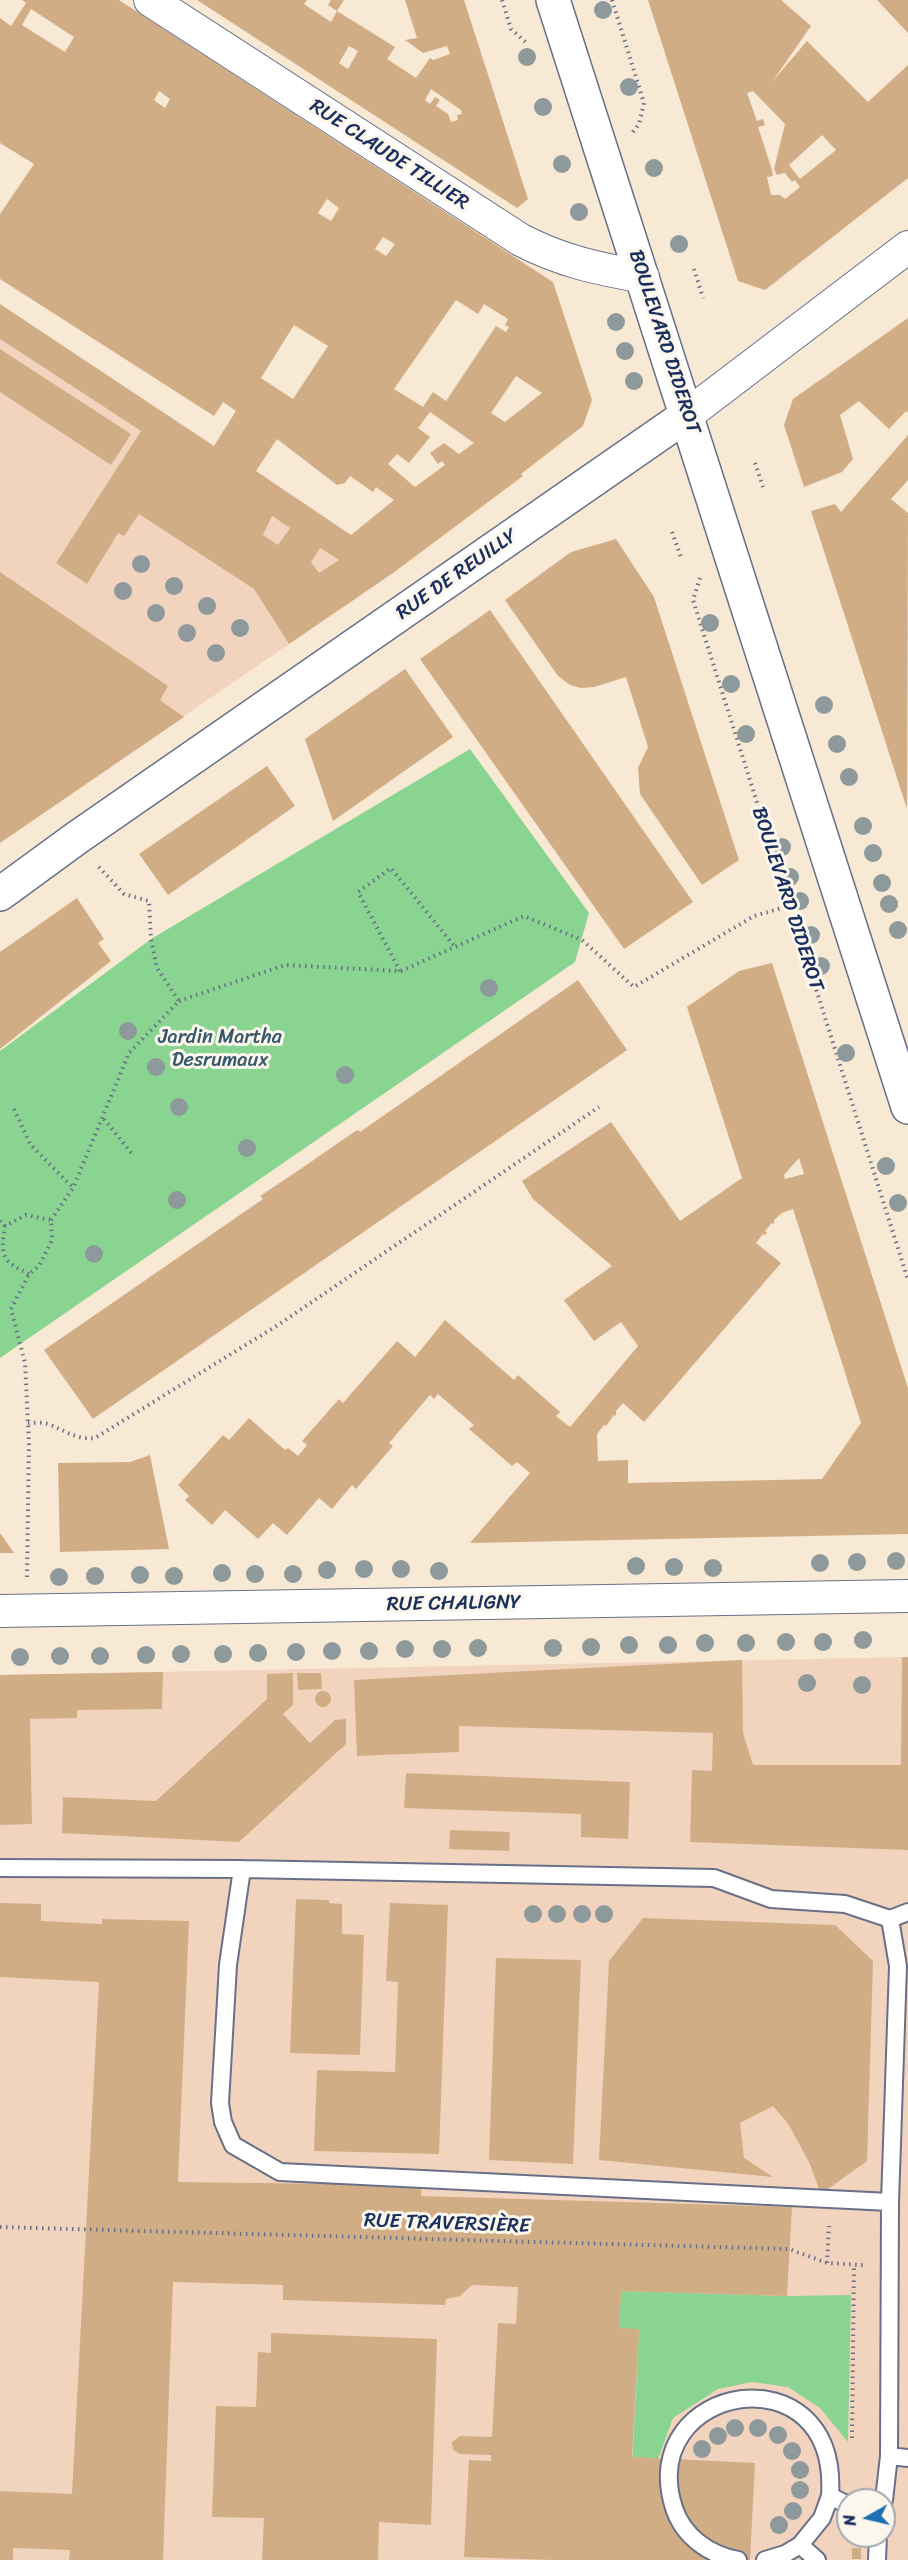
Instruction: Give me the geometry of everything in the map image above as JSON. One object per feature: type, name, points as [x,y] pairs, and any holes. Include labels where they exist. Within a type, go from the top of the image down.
[{"type":"main road","name":"BOULEVARD DIDEROT","points":[[553,0],[908,1106]]},
{"type":"main road","name":"RUE DE REUILLY","points":[[0,894],[78,837],[687,415]]},
{"type":"street","name":"RUE CLAUDE TILLIER","points":[[150,0],[521,240],[552,256],[576,264],[643,277]]},
{"type":"street","name":"RUE DE REUILLY","points":[[687,415],[908,248]]},
{"type":"street","name":"RUE CHALIGNY","points":[[14,1611],[908,1596]]},
{"type":"lane","points":[[0,1868],[242,1869],[714,1878],[771,1899],[845,1904],[890,1919],[908,1912]]},
{"type":"lane","points":[[242,1869],[228,1965],[220,2103],[223,2122],[233,2145],[280,2172],[829,2201],[890,2202]]},
{"type":"lane","points":[[885,2488],[889,2456],[890,2202],[898,1966],[890,1919]]},
{"type":"lane","points":[[738,2560],[725,2558],[707,2549],[691,2536],[677,2516],[669,2492],[669,2471],[673,2452],[683,2433],[698,2416],[714,2406],[731,2400],[752,2398],[771,2400],[790,2408],[815,2430],[826,2450],[832,2472],[830,2496],[822,2518],[800,2546],[785,2554],[765,2560]]},
{"type":"lane","points":[[889,2456],[908,2458]]},
{"type":"lane","points":[[830,2496],[836,2499]]},
{"type":"lane","points":[[800,2546],[817,2560]]},
{"type":"path","points":[[606,167],[639,124],[644,103],[612,0]]},
{"type":"path","points":[[694,269],[703,298]]},
{"type":"path","points":[[755,463],[763,487]]},
{"type":"path","points":[[672,532],[681,557]]},
{"type":"path","name":"BOULEVARD DIDEROT","points":[[703,569],[693,600],[908,1280]]},
{"type":"path","points":[[78,837],[100,869],[124,894],[149,901],[151,939],[157,968],[179,1001]]},
{"type":"path","points":[[401,971],[358,892],[391,868],[454,947]]},
{"type":"path","points":[[14,1611],[28,1424],[25,1364],[11,1309],[29,1274],[39,1266],[52,1240],[51,1220],[73,1188],[104,1119],[129,1053],[179,1001],[285,964],[401,971],[524,916],[582,940],[634,987],[754,916],[789,906]]},
{"type":"path","points":[[28,1424],[46,1423],[83,1440],[95,1438],[279,1325],[599,1107]]},
{"type":"path","points":[[14,1109],[30,1144],[73,1188]]},
{"type":"path","points":[[104,1119],[133,1155]]},
{"type":"path","points":[[5,1226],[26,1215],[51,1220]]},
{"type":"path","points":[[0,1221],[5,1226]]},
{"type":"path","points":[[5,1226],[1,1246],[9,1264],[29,1274]]},
{"type":"path","points":[[827,2263],[829,2201]]},
{"type":"path","name":"RUE TRAVERSIÈRE","points":[[0,2227],[789,2249],[827,2263],[891,2267]]},
{"type":"shaded area","points":[[0,339],[339,560],[365,592],[15,832],[0,822]]},
{"type":"shaded area","points":[[908,1657],[908,2560],[0,2560],[0,1675]]},
{"type":"green space","name":"Jardin Martha Desrumaux","points":[[470,749],[589,913],[575,962],[0,1358],[0,1051],[151,939]]},
{"type":"green space","points":[[621,2291],[787,2296],[851,2295],[848,2442],[820,2408],[788,2387],[752,2382],[718,2389],[673,2418],[658,2459],[632,2467],[639,2330],[619,2328]]},
{"type":"building","points":[[22,0],[119,0],[553,282],[592,400],[583,426],[521,474],[523,476],[393,573],[289,644],[254,589],[139,514],[124,536],[118,533],[87,584],[56,563],[141,431],[0,339],[0,304],[214,446],[236,411],[223,402],[214,416],[0,279],[0,214],[34,164],[0,143],[0,18],[11,26],[26,3]],"holes":[[[31,9],[74,37],[65,52],[22,25]],[[159,91],[170,99],[165,108],[154,100]],[[327,199],[339,208],[331,221],[318,213]],[[383,237],[395,244],[386,256],[375,249]],[[456,300],[478,314],[484,304],[508,319],[505,325],[509,327],[506,332],[496,326],[446,401],[433,392],[423,407],[394,389]],[[294,325],[328,346],[293,399],[261,378]],[[516,376],[542,393],[505,422],[491,413]],[[430,412],[474,443],[459,454],[444,443],[430,453],[438,464],[442,461],[445,465],[415,487],[388,464],[397,454],[409,463],[430,437],[418,428]],[[277,439],[337,485],[345,483],[350,476],[373,492],[376,487],[394,500],[351,535],[256,471]],[[272,516],[290,528],[278,545],[263,535]],[[320,548],[339,560],[319,573],[311,562]]]},
{"type":"building","points":[[197,0],[307,0],[304,4],[331,22],[337,11],[395,47],[387,59],[416,78],[430,58],[433,60],[450,54],[447,46],[423,53],[405,40],[417,38],[405,0],[464,0],[528,199],[517,208]],"holes":[[[349,46],[358,51],[348,69],[339,63]],[[431,89],[461,110],[462,114],[457,115],[458,120],[451,122],[448,114],[436,106],[440,100],[435,97],[430,104],[425,100]]]},
{"type":"building","points":[[331,0],[344,0],[337,11],[328,5]]},
{"type":"building","points":[[648,0],[781,0],[811,26],[772,82],[807,41],[868,102],[908,65],[908,178],[765,290],[738,281]],"holes":[[[753,91],[785,124],[774,169],[777,175],[785,173],[792,182],[795,180],[800,187],[785,199],[780,195],[771,195],[767,177],[773,176],[772,170],[758,127],[765,125],[763,119],[757,121],[747,93]],[[822,135],[836,150],[800,179],[789,165]]]},
{"type":"building","points":[[877,0],[908,0],[908,33]]},
{"type":"building","points":[[908,318],[908,413],[906,411],[889,429],[859,401],[840,415],[853,459],[842,472],[804,487],[784,425],[793,399]]},
{"type":"building","points":[[0,349],[131,434],[111,465],[0,392]]},
{"type":"building","points":[[908,435],[908,480],[891,499],[908,513],[907,809],[811,511],[835,504],[841,512]]},
{"type":"building","points":[[616,539],[654,597],[739,860],[702,885],[640,794],[638,768],[648,747],[626,677],[594,687],[581,688],[570,685],[558,676],[505,600],[571,552]]},
{"type":"building","points":[[0,572],[168,686],[160,700],[184,717],[0,843]]},
{"type":"building","points":[[490,610],[693,902],[624,949],[420,659]]},
{"type":"building","points":[[405,669],[453,737],[333,821],[305,739]]},
{"type":"building","points":[[267,766],[295,806],[168,895],[139,854]]},
{"type":"building","points":[[77,898],[104,939],[98,943],[111,961],[0,1049],[0,952]]},
{"type":"building","points":[[772,963],[908,1388],[908,1534],[470,1543],[530,1473],[517,1462],[512,1466],[469,1429],[474,1425],[438,1394],[434,1399],[430,1395],[389,1443],[393,1446],[356,1489],[352,1485],[332,1509],[319,1498],[287,1535],[273,1523],[258,1539],[225,1510],[212,1525],[185,1500],[189,1496],[178,1485],[223,1435],[229,1440],[249,1418],[285,1450],[288,1448],[298,1456],[307,1445],[302,1441],[339,1399],[343,1403],[397,1341],[415,1357],[445,1320],[514,1380],[518,1375],[560,1412],[556,1416],[570,1427],[638,1346],[621,1322],[594,1341],[564,1300],[612,1266],[533,1199],[522,1181],[611,1122],[680,1221],[742,1178],[687,1007],[739,971]],"holes":[[[799,1158],[804,1174],[785,1179],[784,1175]],[[793,1209],[861,1423],[822,1479],[628,1483],[628,1460],[598,1461],[597,1434],[614,1415],[616,1416],[616,1411],[623,1403],[644,1422],[781,1263],[756,1243],[763,1234],[767,1233],[765,1231],[772,1223],[774,1224],[774,1220],[782,1213]]]},
{"type":"building","points":[[578,980],[627,1050],[93,1419],[44,1350],[263,1199],[260,1196],[354,1132],[358,1130],[360,1132]]},
{"type":"building","points":[[150,1455],[169,1549],[60,1552],[58,1463],[130,1462]]},
{"type":"building","points":[[0,1533],[14,1553],[0,1553]]},
{"type":"building","points":[[902,1657],[908,1657],[908,1850],[690,1842],[692,1770],[712,1771],[713,1733],[459,1726],[459,1752],[357,1756],[354,1680],[742,1660],[743,1733],[753,1765],[901,1765]]},
{"type":"building","points":[[163,1672],[162,1709],[77,1710],[77,1718],[30,1719],[32,1824],[0,1825],[0,1675]]},
{"type":"building","points":[[293,1673],[293,1705],[283,1714],[310,1743],[335,1720],[346,1719],[346,1744],[239,1842],[62,1833],[63,1797],[156,1801],[267,1699],[267,1674]]},
{"type":"building","points":[[297,1673],[321,1673],[322,1689],[298,1690]]},
{"type":"building","points":[[320,1691],[326,1691],[331,1699],[329,1705],[320,1707],[315,1702],[315,1696]]},
{"type":"building","points":[[406,1773],[630,1782],[628,1839],[581,1837],[581,1814],[404,1808]]},
{"type":"building","points":[[450,1830],[510,1832],[509,1851],[449,1849]]},
{"type":"building","points":[[296,1899],[329,1900],[329,1903],[342,1904],[342,1934],[364,1935],[360,2055],[290,2053]]},
{"type":"building","points":[[0,1903],[41,1904],[41,1921],[102,1924],[102,1919],[189,1921],[178,2182],[422,2185],[421,2196],[792,2207],[787,2296],[621,2291],[619,2328],[639,2329],[632,2457],[755,2463],[750,2560],[552,2560],[464,2557],[469,2460],[491,2461],[491,2455],[460,2454],[453,2450],[452,2442],[460,2436],[492,2437],[498,2323],[516,2324],[518,2287],[472,2285],[460,2296],[446,2299],[445,2305],[283,2300],[283,2285],[173,2282],[163,2560],[69,2560],[70,2550],[13,2548],[13,2560],[0,2560],[0,2491],[72,2494],[99,1982],[0,1977]]},
{"type":"building","points":[[390,1903],[448,1905],[439,2154],[314,2151],[317,2070],[395,2072],[398,1982],[386,1981]]},
{"type":"building","points":[[643,1918],[835,1925],[873,1961],[867,2161],[821,2194],[809,2162],[789,2125],[773,2106],[740,2123],[744,2158],[773,2177],[599,2160],[609,1961]]},
{"type":"building","points":[[496,1958],[581,1960],[573,2164],[489,2160]]},
{"type":"building","points":[[271,2333],[437,2339],[431,2525],[379,2522],[378,2560],[262,2560],[264,2518],[212,2517],[216,2406],[256,2407],[258,2352],[271,2353]]},
{"type":"building","points":[[852,2548],[861,2548],[861,2559],[852,2559]]}]
